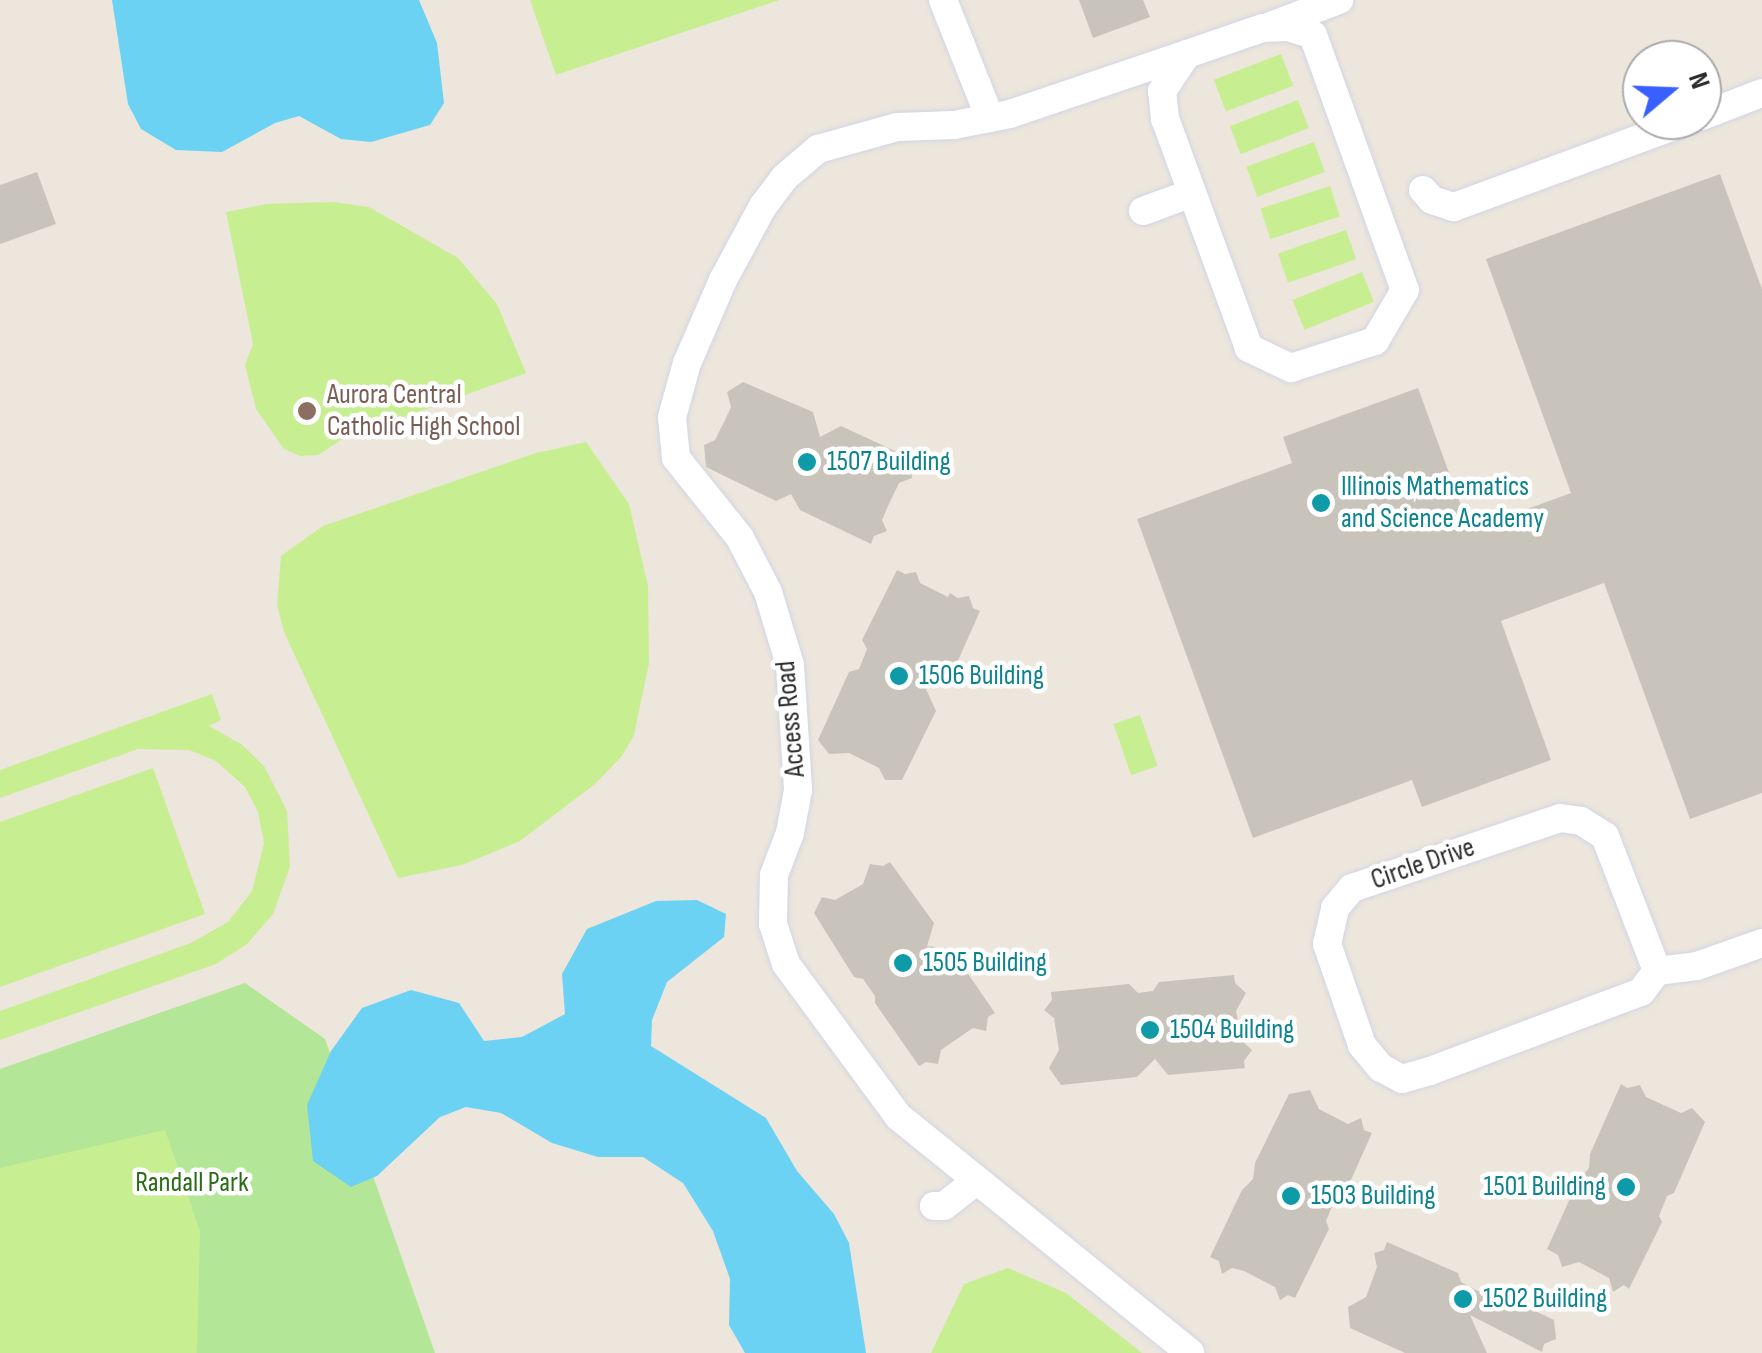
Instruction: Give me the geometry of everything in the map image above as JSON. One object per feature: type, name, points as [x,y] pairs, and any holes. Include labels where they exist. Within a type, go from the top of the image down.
[{"type":"lane","points":[[943,0],[990,118]]},
{"type":"lane","name":"Access Road","points":[[1190,1353],[899,1117],[786,964],[773,924],[774,874],[790,833],[798,790],[790,665],[768,592],[740,538],[676,458],[672,417],[686,363],[723,280],[763,206],[785,177],[818,149],[897,127],[990,118],[1157,65],[1339,0]]},
{"type":"lane","points":[[1187,54],[1162,91],[1165,119],[1249,348],[1291,368],[1375,341],[1405,290],[1313,35],[1288,27],[1263,28]]},
{"type":"lane","points":[[1722,108],[1762,93]]},
{"type":"lane","points":[[1423,190],[1432,200],[1454,207],[1636,140]]},
{"type":"lane","points":[[1144,211],[1192,193]]},
{"type":"lane","name":"Circle Drive","points":[[1560,818],[1580,821],[1606,836],[1656,971],[1640,992],[1402,1079],[1381,1068],[1362,1045],[1327,944],[1335,908],[1352,888],[1560,818]]},
{"type":"lane","points":[[1656,971],[1696,966],[1762,943]]},
{"type":"lane","points":[[934,1206],[944,1206],[976,1181]]},
{"type":"green space","points":[[530,0],[779,0],[556,75]]},
{"type":"green space","points":[[1281,54],[1293,86],[1226,112],[1214,80]]},
{"type":"green space","points":[[1298,100],[1309,128],[1241,154],[1230,126]]},
{"type":"green space","points":[[1314,142],[1325,172],[1257,197],[1246,167]]},
{"type":"green space","points":[[1330,186],[1340,216],[1270,239],[1261,209]]},
{"type":"green space","points":[[333,202],[369,207],[458,258],[497,304],[526,373],[341,440],[318,455],[300,456],[284,449],[256,409],[245,365],[253,344],[226,212],[266,204]]},
{"type":"green space","points":[[1346,230],[1356,259],[1288,283],[1278,253]]},
{"type":"green space","points":[[1362,272],[1374,302],[1304,330],[1292,300]]},
{"type":"green space","points":[[586,442],[629,504],[648,586],[649,663],[634,735],[622,756],[595,784],[520,841],[462,865],[398,878],[284,632],[277,605],[281,556],[323,526],[536,453]]},
{"type":"green space","points":[[212,694],[221,720],[209,726],[241,744],[264,766],[287,811],[290,867],[273,914],[247,944],[216,964],[0,1040],[0,1011],[191,943],[228,922],[252,891],[264,843],[258,812],[245,787],[216,761],[189,750],[138,749],[0,798],[0,770]]},
{"type":"green space","points":[[1140,715],[1158,766],[1131,775],[1114,724]]},
{"type":"green space","points":[[153,768],[205,914],[0,987],[0,822]]},
{"type":"green space","name":"Randall Park","points":[[245,983],[325,1039],[435,1353],[0,1353],[0,1069]]},
{"type":"green space","points":[[165,1130],[200,1231],[197,1353],[0,1353],[0,1168]]},
{"type":"green space","points":[[1008,1268],[1066,1293],[1142,1353],[931,1353],[964,1284]]},
{"type":"water","points":[[112,0],[419,0],[437,43],[444,103],[430,125],[371,142],[341,139],[299,116],[275,123],[222,152],[176,150],[141,129],[128,104]]},
{"type":"water","points":[[697,900],[726,914],[724,937],[667,982],[652,1020],[651,1046],[766,1118],[797,1171],[834,1214],[849,1243],[866,1353],[745,1353],[729,1325],[730,1279],[713,1231],[683,1183],[643,1157],[598,1157],[552,1143],[501,1113],[466,1107],[440,1117],[377,1176],[351,1187],[313,1161],[307,1105],[331,1051],[362,1008],[411,990],[459,1003],[484,1041],[522,1037],[565,1014],[562,974],[587,929],[656,901]]},
{"type":"building","points":[[1079,0],[1143,0],[1150,17],[1093,38]]},
{"type":"building","points":[[37,172],[56,224],[0,244],[0,185]]},
{"type":"building","name":"Illinois Mathematics and Science Academy","points":[[1720,174],[1762,289],[1762,793],[1690,819],[1604,583],[1501,621],[1551,760],[1422,807],[1412,780],[1253,838],[1137,519],[1292,463],[1283,437],[1418,388],[1470,530],[1571,493],[1486,259]]},
{"type":"building","name":"1507 Building","points":[[743,382],[813,412],[820,437],[841,426],[910,458],[912,478],[899,483],[882,520],[887,531],[874,536],[871,544],[800,510],[791,494],[776,501],[706,467],[704,445],[715,440],[731,407],[727,392]]},
{"type":"building","name":"1506 Building","points":[[897,570],[905,574],[916,572],[920,583],[948,597],[950,593],[958,598],[969,596],[973,608],[980,611],[949,681],[926,689],[936,711],[902,780],[885,780],[879,768],[849,753],[829,754],[818,740],[849,672],[859,669],[867,649],[862,640]]},
{"type":"building","name":"1505 Building","points":[[890,862],[934,923],[927,946],[951,949],[995,1013],[988,1017],[986,1031],[973,1028],[941,1050],[938,1064],[926,1062],[919,1066],[875,1003],[875,996],[863,979],[854,977],[814,913],[822,897],[835,900],[863,884],[870,864],[883,866]]},
{"type":"building","name":"1504 Building","points":[[1234,975],[1235,983],[1246,993],[1236,1011],[1242,1041],[1252,1050],[1244,1061],[1245,1068],[1168,1075],[1155,1059],[1137,1077],[1061,1085],[1049,1068],[1059,1050],[1054,1018],[1044,1010],[1052,1000],[1051,992],[1129,984],[1138,993],[1153,991],[1159,982]]},
{"type":"building","name":"1501 Building","points":[[1621,1084],[1627,1088],[1640,1085],[1646,1097],[1681,1113],[1692,1108],[1705,1122],[1674,1193],[1667,1196],[1659,1216],[1662,1222],[1629,1289],[1624,1285],[1613,1292],[1609,1278],[1579,1262],[1562,1267],[1558,1255],[1547,1249],[1578,1181],[1589,1168],[1590,1154]]},
{"type":"building","name":"1503 Building","points":[[1310,1090],[1319,1109],[1348,1124],[1361,1118],[1364,1130],[1372,1133],[1341,1202],[1333,1204],[1326,1221],[1329,1229],[1295,1298],[1288,1295],[1280,1300],[1275,1287],[1232,1268],[1222,1274],[1219,1261],[1210,1257],[1242,1190],[1253,1179],[1255,1163],[1289,1094]]},
{"type":"building","name":"1502 Building","points":[[1387,1242],[1458,1273],[1461,1282],[1478,1291],[1487,1288],[1554,1320],[1556,1339],[1544,1344],[1542,1352],[1470,1315],[1487,1353],[1405,1353],[1350,1328],[1348,1307],[1366,1297],[1377,1267],[1374,1253],[1384,1250]]},
{"type":"place","name":"Aurora Central Catholic High School","points":[[307,411]]},
{"type":"place","name":"1507 Building","points":[[807,462]]},
{"type":"place","name":"Illinois Mathematics and Science Academy","points":[[1321,503]]},
{"type":"place","name":"1506 Building","points":[[899,676]]},
{"type":"place","name":"1505 Building","points":[[903,963]]},
{"type":"place","name":"1504 Building","points":[[1150,1030]]},
{"type":"place","name":"1501 Building","points":[[1626,1187]]},
{"type":"place","name":"1503 Building","points":[[1291,1196]]},
{"type":"place","name":"1502 Building","points":[[1463,1299]]}]
